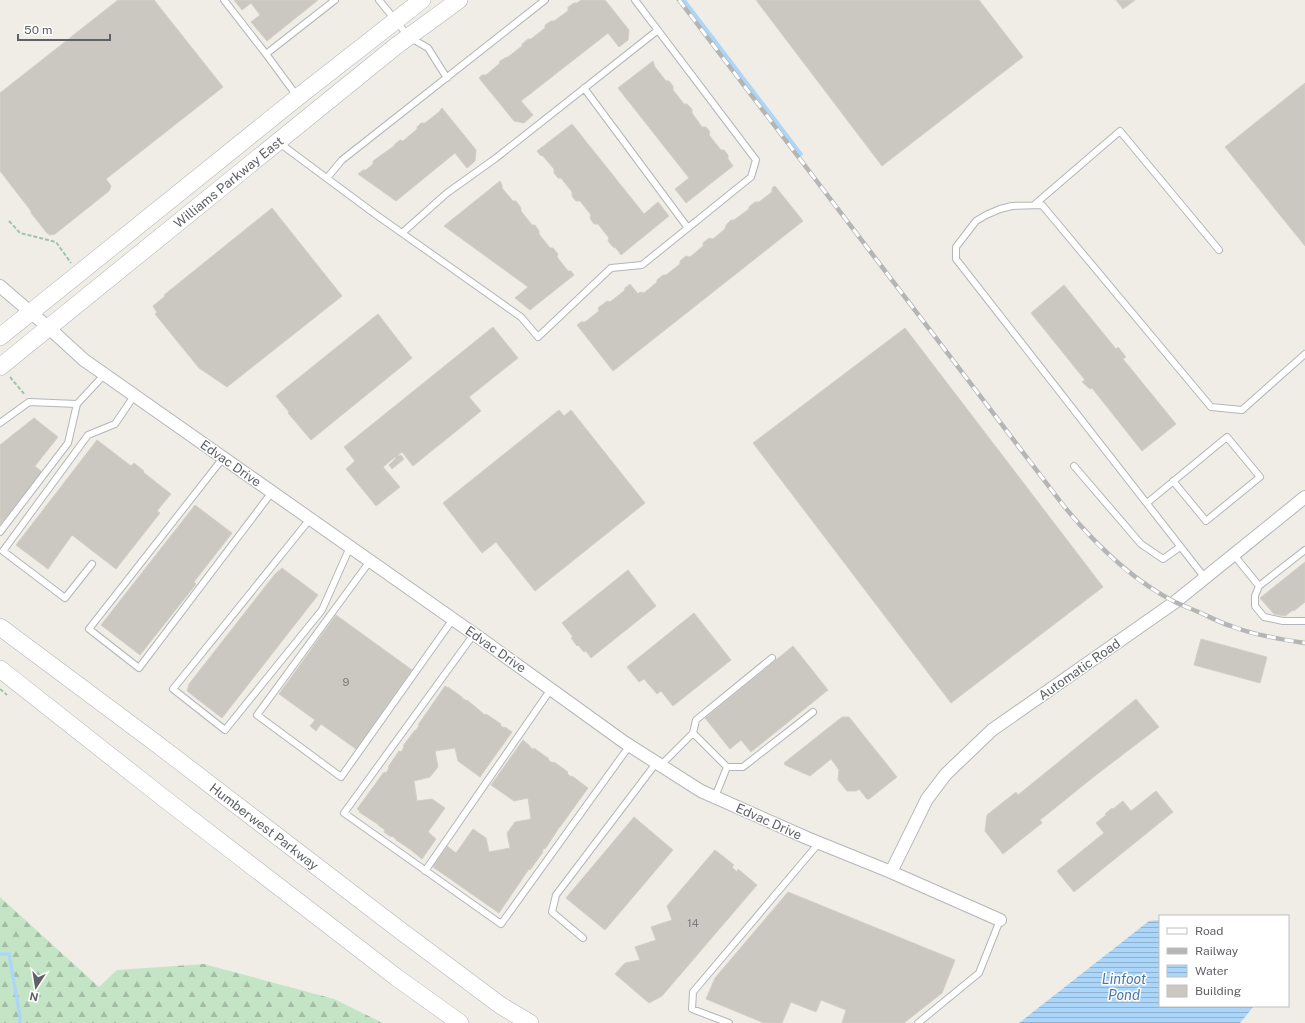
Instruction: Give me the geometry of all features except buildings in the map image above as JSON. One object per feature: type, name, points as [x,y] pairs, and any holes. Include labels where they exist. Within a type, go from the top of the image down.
[{"type":"main road","name":"Williams Parkway East","points":[[0,337],[298,97],[422,0]]},
{"type":"main road","name":"Williams Parkway East","points":[[0,366],[408,37],[459,0]]},
{"type":"main road","name":"Humberwest Parkway","points":[[0,627],[157,744],[500,1005],[530,1023]]},
{"type":"main road","points":[[0,669],[167,801],[396,977],[460,1023]]},
{"type":"street","name":"Edvac Drive","points":[[0,286],[84,360],[630,745],[701,791],[1000,920]]},
{"type":"street","name":"Automatic Road","points":[[891,872],[927,799],[946,774],[992,730],[1175,602],[1305,497]]},
{"type":"lane","points":[[224,0],[298,97]]},
{"type":"lane","points":[[266,54],[335,0]]},
{"type":"lane","points":[[380,0],[408,37],[428,48],[447,78]]},
{"type":"lane","points":[[327,178],[342,160],[545,0]]},
{"type":"lane","points":[[278,142],[402,233],[521,317],[538,337],[611,268],[642,265],[751,177],[756,160],[634,0]]},
{"type":"lane","points":[[402,233],[448,193],[496,158],[658,30]]},
{"type":"lane","points":[[584,88],[688,228]]},
{"type":"lane","points":[[1034,205],[1120,131],[1219,250]]},
{"type":"lane","points":[[1205,578],[1180,548],[1147,503],[956,259],[956,247],[976,221],[1000,208],[1042,205],[1211,407],[1242,410],[1305,354]]},
{"type":"lane","points":[[0,532],[68,443],[77,404],[104,374]]},
{"type":"lane","points":[[92,564],[65,598],[3,551],[88,435],[115,424],[134,396]]},
{"type":"lane","points":[[0,423],[29,402],[77,404]]},
{"type":"lane","points":[[1147,503],[1173,481],[1227,437],[1260,477],[1206,521],[1173,481]]},
{"type":"lane","points":[[223,458],[88,629],[139,668],[272,492]]},
{"type":"lane","points":[[1074,466],[1141,544],[1163,559],[1180,548]]},
{"type":"lane","points":[[310,519],[173,689],[225,730],[322,610],[350,547]]},
{"type":"lane","points":[[1305,550],[1259,586],[1255,596],[1255,606],[1264,616],[1283,621],[1305,621]]},
{"type":"lane","points":[[1234,555],[1259,586]]},
{"type":"lane","points":[[370,561],[258,715],[341,777],[453,619]]},
{"type":"lane","points":[[474,634],[344,813],[425,871],[501,924],[630,745]]},
{"type":"lane","points":[[583,938],[552,912],[556,895],[659,764],[693,733],[696,720],[772,658]]},
{"type":"lane","points":[[425,871],[552,689]]},
{"type":"lane","points":[[693,733],[727,767],[743,767],[814,712]]},
{"type":"lane","points":[[715,797],[727,767]]},
{"type":"lane","points":[[729,1023],[692,1009],[693,992],[819,843]]},
{"type":"lane","points":[[918,1023],[979,973],[1000,920]]},
{"type":"path","points":[[9,222],[20,233],[56,242],[78,274]]},
{"type":"path","points":[[0,366],[25,394],[29,402]]},
{"type":"green space","points":[[0,897],[99,987],[117,970],[204,964],[334,999],[383,1023],[0,1023]]},
{"type":"water","name":"Linfoot Pond","points":[[1159,920],[1159,1007],[1253,1007],[1240,1023],[1019,1023],[1149,921]]},
{"type":"waterway","points":[[684,0],[801,154]]},
{"type":"waterway","points":[[0,954],[9,954],[20,1023]]},
{"type":"railway","points":[[679,0],[1063,505],[1087,533],[1128,571],[1159,593],[1175,602],[1220,622],[1249,632],[1305,643]]}]
